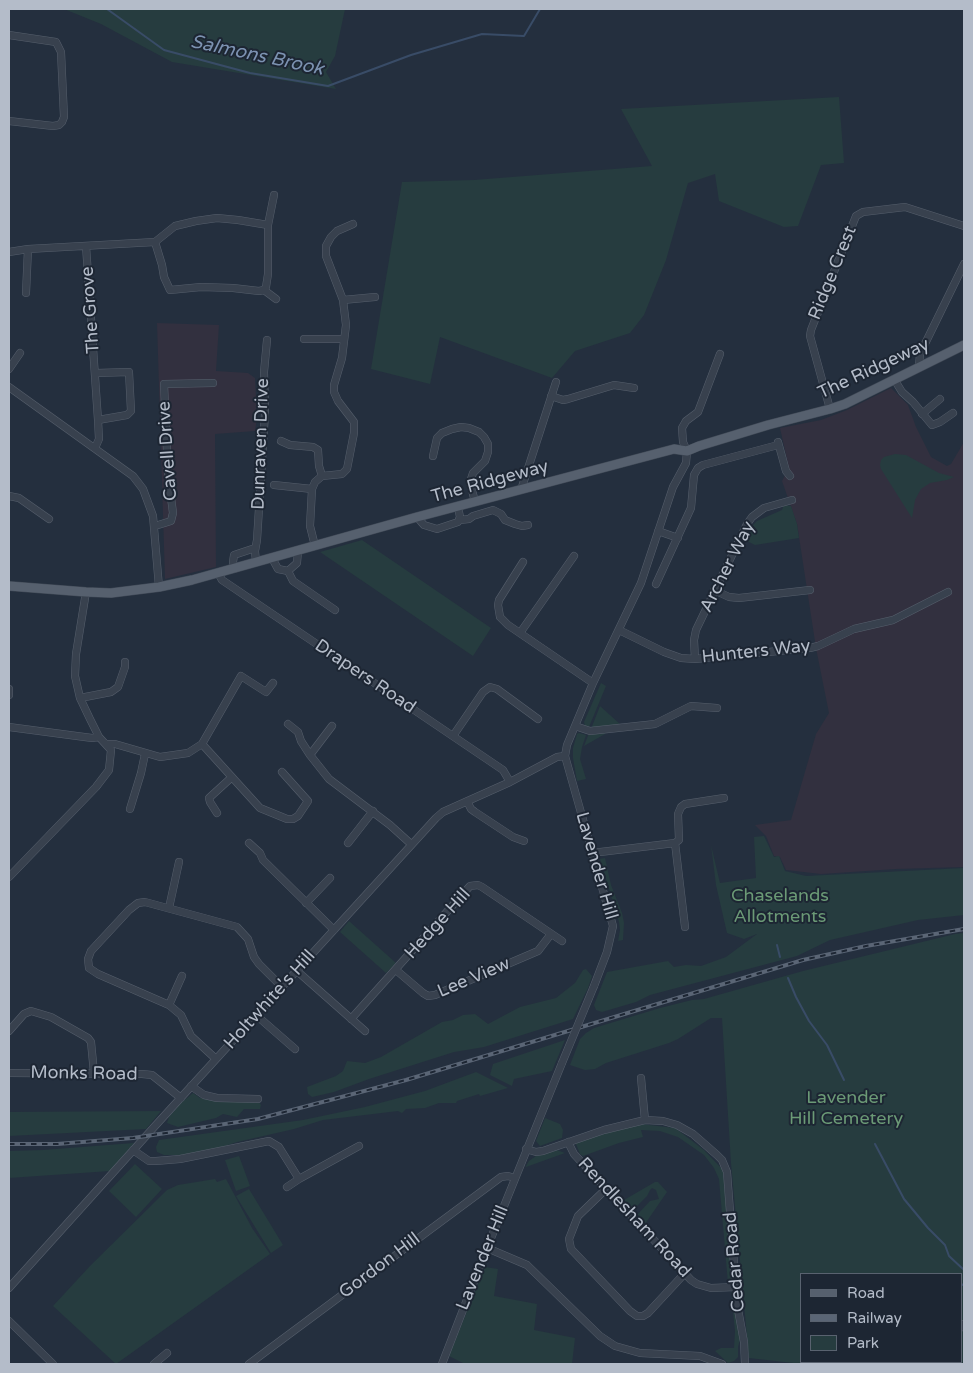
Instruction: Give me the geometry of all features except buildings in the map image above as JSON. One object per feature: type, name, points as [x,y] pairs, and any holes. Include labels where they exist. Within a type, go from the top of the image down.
[{"type":"main road","name":"The Ridgeway","points":[[9,586],[111,592],[159,587],[234,569],[417,517],[674,449],[687,451],[750,430],[830,409],[845,404],[964,345]]},
{"type":"street","points":[[9,35],[56,42],[60,52],[64,117],[59,125],[53,126],[9,121]]},
{"type":"street","points":[[264,290],[268,274],[268,225],[274,195]]},
{"type":"street","name":"Ridge Crest","points":[[830,409],[811,342],[811,330],[856,216],[863,212],[905,207],[964,226]]},
{"type":"street","points":[[9,252],[28,249],[155,242],[175,226],[217,218],[268,225]]},
{"type":"street","points":[[315,546],[310,526],[312,489],[315,482],[322,476],[342,474],[347,469],[354,433],[354,422],[338,401],[334,392],[334,385],[342,358],[346,325],[343,300],[326,256],[326,246],[331,237],[338,231],[353,224]]},
{"type":"street","points":[[155,242],[169,293],[216,288],[264,290],[276,299]]},
{"type":"street","name":"The Grove","points":[[86,246],[99,439],[95,448]]},
{"type":"street","points":[[26,293],[28,249]]},
{"type":"street","points":[[920,366],[920,354],[964,264]]},
{"type":"street","points":[[343,300],[375,297]]},
{"type":"street","points":[[304,339],[344,339]]},
{"type":"street","name":"Dunraven Drive","points":[[256,562],[255,548],[265,413],[264,372],[266,340]]},
{"type":"street","points":[[9,369],[20,353]]},
{"type":"street","points":[[565,756],[593,683],[641,583],[673,487],[686,463],[687,451],[683,442],[682,428],[686,420],[698,412],[720,354]]},
{"type":"street","name":"The Grove","points":[[96,373],[130,372],[131,411],[127,415],[98,420]]},
{"type":"street","points":[[894,379],[902,392],[932,424],[940,422],[953,412]]},
{"type":"street","points":[[521,490],[556,382]]},
{"type":"street","name":"Cavell Drive","points":[[155,526],[171,521],[173,512],[168,474],[164,384],[213,383]]},
{"type":"street","points":[[551,396],[563,400],[614,385],[634,388]]},
{"type":"street","points":[[9,387],[133,476],[143,489],[155,526],[159,587]]},
{"type":"street","points":[[922,414],[940,399]]},
{"type":"street","points":[[433,456],[437,438],[442,433],[452,429],[469,428],[479,432],[484,437],[488,444],[485,460],[474,473],[470,482],[475,502]]},
{"type":"street","points":[[281,441],[290,445],[313,447],[318,450],[322,476]]},
{"type":"street","points":[[656,584],[691,508],[694,475],[702,464],[778,443],[786,470],[790,476]]},
{"type":"street","points":[[274,484],[312,489]]},
{"type":"street","points":[[9,496],[19,498],[49,519]]},
{"type":"street","name":"Archer Way","points":[[695,659],[695,635],[714,590],[747,524],[752,517],[764,508],[792,500]]},
{"type":"street","points":[[458,507],[460,520]]},
{"type":"street","points":[[417,517],[424,525],[437,529],[493,510],[501,514],[505,520],[522,526],[528,524]]},
{"type":"street","points":[[658,531],[678,538]]},
{"type":"street","points":[[234,569],[234,555],[255,548]]},
{"type":"street","points":[[272,558],[278,570],[288,571],[297,563],[298,551]]},
{"type":"street","points":[[520,633],[574,556]]},
{"type":"street","points":[[523,562],[501,595],[498,605],[500,617],[504,622],[593,683]]},
{"type":"street","points":[[288,571],[293,581],[335,610]]},
{"type":"street","name":"Drapers Road","points":[[218,573],[222,580],[503,770],[510,782]]},
{"type":"street","points":[[714,590],[729,597],[739,598],[810,590]]},
{"type":"street","points":[[9,877],[106,776],[109,770],[112,753],[107,744],[99,737],[80,698],[77,687],[75,664],[86,592]]},
{"type":"street","name":"Hunters Way","points":[[619,630],[674,657],[695,659],[818,646],[854,629],[894,620],[948,592]]},
{"type":"street","points":[[80,698],[111,692],[118,687],[125,662]]},
{"type":"street","points":[[107,744],[115,744],[160,757],[188,753],[202,744],[241,676],[266,692],[273,683]]},
{"type":"street","points":[[453,736],[483,692],[490,687],[497,689],[538,719]]},
{"type":"street","points":[[9,689],[9,695]]},
{"type":"street","points":[[575,726],[590,731],[655,724],[691,706],[717,708]]},
{"type":"street","points":[[288,724],[298,732],[301,741],[310,755],[329,779],[373,811],[412,844]]},
{"type":"street","points":[[9,726],[92,738],[99,737]]},
{"type":"street","points":[[310,755],[332,726]]},
{"type":"street","points":[[202,744],[260,808],[287,819],[293,819],[298,816],[308,802],[282,772]]},
{"type":"street","points":[[130,809],[145,754]]},
{"type":"street","name":"Holtwhite's Hill","points":[[9,1288],[191,1086],[443,812],[510,782],[557,757],[565,756]]},
{"type":"street","name":"Lavender Hill","points":[[442,1364],[526,1149],[610,943],[613,926],[611,913],[565,756]]},
{"type":"street","points":[[217,813],[209,798],[232,777]]},
{"type":"street","points":[[592,853],[675,843],[679,840],[680,836],[678,814],[681,806],[724,798]]},
{"type":"street","points":[[467,801],[475,812],[513,837],[524,841]]},
{"type":"street","points":[[348,844],[373,811]]},
{"type":"street","points":[[249,843],[260,853],[263,860],[334,930]]},
{"type":"street","points":[[675,843],[685,927]]},
{"type":"street","points":[[169,908],[180,862]]},
{"type":"street","points":[[306,903],[330,878]]},
{"type":"street","name":"Hedge Hill","points":[[351,1019],[466,889],[473,885],[482,887],[562,940]]},
{"type":"street","points":[[216,1060],[191,1036],[181,1016],[170,1005],[98,974],[89,968],[88,959],[91,951],[129,910],[145,902],[237,927],[248,939],[258,964],[282,987]]},
{"type":"street","name":"Lee View","points":[[396,970],[423,993],[428,996],[434,995],[538,951],[551,934]]},
{"type":"street","points":[[297,971],[365,1031]]},
{"type":"street","points":[[170,1005],[182,976]]},
{"type":"street","points":[[9,1031],[24,1014],[31,1011],[52,1017],[88,1038],[91,1042],[94,1073]]},
{"type":"street","points":[[256,1015],[296,1049]]},
{"type":"street","name":"Monks Road","points":[[9,1073],[152,1075],[181,1098]]},
{"type":"street","points":[[526,1149],[539,1152],[604,1130],[645,1120],[641,1078]]},
{"type":"street","points":[[191,1086],[204,1095],[217,1098],[258,1098]]},
{"type":"street","name":"Cedar Road","points":[[645,1120],[663,1121],[678,1125],[693,1134],[722,1160],[727,1172],[736,1287],[744,1342],[745,1364]]},
{"type":"street","points":[[133,1150],[149,1161],[156,1161],[180,1159],[269,1141],[279,1147],[299,1179]]},
{"type":"street","name":"Rendlesham Road","points":[[568,1142],[574,1154],[697,1284],[711,1288],[736,1287]]},
{"type":"street","points":[[287,1187],[359,1146]]},
{"type":"street","name":"Gordon Hill","points":[[249,1364],[501,1177],[515,1178]]},
{"type":"street","points":[[606,1189],[578,1216],[569,1239],[571,1249],[637,1316],[643,1316],[648,1313],[685,1273]]},
{"type":"street","points":[[487,1248],[527,1266],[600,1336],[615,1346],[640,1353],[700,1356],[722,1364]]},
{"type":"street","points":[[9,1321],[53,1364]]},
{"type":"street","points":[[157,1364],[167,1353]]},
{"type":"shaded area","points":[[157,323],[219,325],[216,371],[248,373],[255,378],[257,418],[255,431],[215,434],[216,567],[165,579]]},
{"type":"shaded area","points":[[891,388],[908,405],[916,427],[931,457],[947,466],[951,464],[964,442],[964,867],[821,874],[786,870],[780,857],[774,856],[766,836],[755,825],[791,820],[816,734],[829,713],[816,648],[797,524],[782,481],[789,468],[780,428],[821,420],[847,410]]},
{"type":"green space","points":[[64,9],[345,9],[335,56],[326,72],[336,89],[172,62],[101,24]]},
{"type":"green space","points":[[839,97],[844,163],[821,165],[798,226],[784,227],[719,201],[715,174],[688,183],[666,260],[644,315],[630,333],[575,351],[552,378],[440,337],[430,384],[371,369],[402,182],[474,180],[652,166],[621,109]]},
{"type":"green space","points":[[895,454],[906,455],[939,473],[954,477],[930,483],[921,489],[915,500],[912,518],[881,469],[881,460],[884,457]]},
{"type":"green space","points":[[784,505],[791,506],[799,538],[755,545],[745,540],[752,526],[757,521],[782,510]]},
{"type":"green space","points":[[362,540],[491,628],[473,656],[320,552]]},
{"type":"green space","points":[[601,683],[606,686],[589,727],[585,726],[584,722]]},
{"type":"green space","points":[[600,706],[621,725],[591,729]]},
{"type":"green space","points":[[605,732],[605,734],[584,746],[589,733]]},
{"type":"green space","points":[[579,733],[586,735],[580,759],[586,779],[577,781],[573,748]]},
{"type":"green space","name":"Chaselands Allotments","points":[[764,836],[774,857],[779,856],[785,871],[806,876],[964,868],[964,915],[918,920],[830,940],[797,956],[650,995],[636,1002],[602,1012],[596,1010],[594,1005],[607,972],[668,961],[674,967],[686,965],[701,966],[726,957],[757,934],[744,939],[727,933],[716,885],[711,845],[720,883],[756,878],[754,837]]},
{"type":"green space","points":[[605,858],[611,885],[624,923],[623,940],[618,941],[619,922],[600,859]]},
{"type":"green space","points":[[349,921],[396,963],[386,973],[340,932]]},
{"type":"green space","name":"Lavender Hill Cemetery","points":[[964,933],[964,1319],[963,1320],[963,1273],[800,1273],[800,1363],[930,1363],[802,1364],[749,1358],[731,1163],[722,1018],[711,1018],[669,1043],[606,1063],[595,1069],[585,1070],[570,1065],[580,1039],[594,1028],[660,1008],[704,999],[803,971]]},
{"type":"green space","points":[[586,969],[592,976],[573,1019],[484,1047],[454,1052],[334,1092],[312,1097],[308,1094],[307,1087],[336,1076],[343,1071],[347,1061],[365,1063],[381,1057],[442,1022],[453,1020],[463,1015],[475,1014],[488,1024],[520,1007],[556,998],[575,983],[583,970]]},
{"type":"green space","points":[[565,1040],[552,1071],[514,1079],[512,1086],[490,1075],[493,1064]]},
{"type":"green space","points":[[476,1072],[508,1088],[480,1096],[479,1094],[456,1103],[439,1103],[425,1108],[406,1109],[402,1113],[398,1111],[323,1120],[188,1155],[164,1155],[157,1152],[156,1147],[159,1140],[303,1120],[365,1107],[425,1091]]},
{"type":"green space","points":[[193,1093],[200,1098],[257,1100],[261,1105],[260,1109],[244,1109],[237,1117],[223,1114],[216,1118],[178,1127],[167,1123],[169,1117],[181,1103]]},
{"type":"green space","points":[[161,1111],[146,1129],[9,1136],[9,1112]]},
{"type":"green space","points":[[545,1118],[560,1124],[563,1130],[562,1138],[540,1146],[536,1141]]},
{"type":"green space","points":[[641,1124],[675,1128],[704,1150],[723,1170],[733,1277],[728,1284],[719,1179],[714,1168],[704,1155],[678,1137],[660,1131],[641,1130],[643,1137],[619,1143],[583,1156],[580,1154],[576,1144],[624,1127]]},
{"type":"green space","points":[[134,1143],[110,1171],[9,1178],[9,1151]]},
{"type":"green space","points":[[557,1150],[565,1153],[526,1167],[529,1161],[536,1156]]},
{"type":"green space","points":[[239,1156],[250,1186],[236,1191],[225,1160]]},
{"type":"green space","points":[[135,1164],[162,1189],[136,1217],[109,1191]]},
{"type":"green space","points":[[215,1179],[217,1182],[226,1179],[252,1228],[270,1254],[116,1364],[53,1306],[90,1266],[167,1190],[178,1185]]},
{"type":"green space","points":[[658,1182],[667,1192],[645,1224],[637,1215],[650,1201],[659,1199],[656,1190],[652,1188],[634,1209],[624,1200]]},
{"type":"green space","points":[[249,1189],[283,1245],[271,1253],[236,1196]]},
{"type":"green space","points":[[485,1267],[498,1269],[494,1296],[537,1304],[534,1330],[575,1338],[572,1364],[465,1364],[449,1356]]},
{"type":"green space","points":[[731,1292],[736,1292],[740,1340],[738,1357],[728,1363],[715,1351],[721,1348],[734,1348],[735,1331]]},
{"type":"green space","points":[[964,1326],[964,1364],[938,1364],[963,1363]]},
{"type":"waterway","name":"Salmons Brook","points":[[107,9],[164,50],[250,73],[328,86],[411,55],[482,34],[524,36],[540,9]]},
{"type":"waterway","points":[[777,945],[780,957]]},
{"type":"waterway","points":[[788,978],[809,1021],[827,1045],[844,1080]]},
{"type":"waterway","points":[[875,1144],[904,1199],[945,1245],[949,1256],[964,1270]]},
{"type":"railway","points":[[9,1144],[57,1144],[133,1138],[258,1119],[406,1080],[803,960],[866,946],[964,929]]}]
